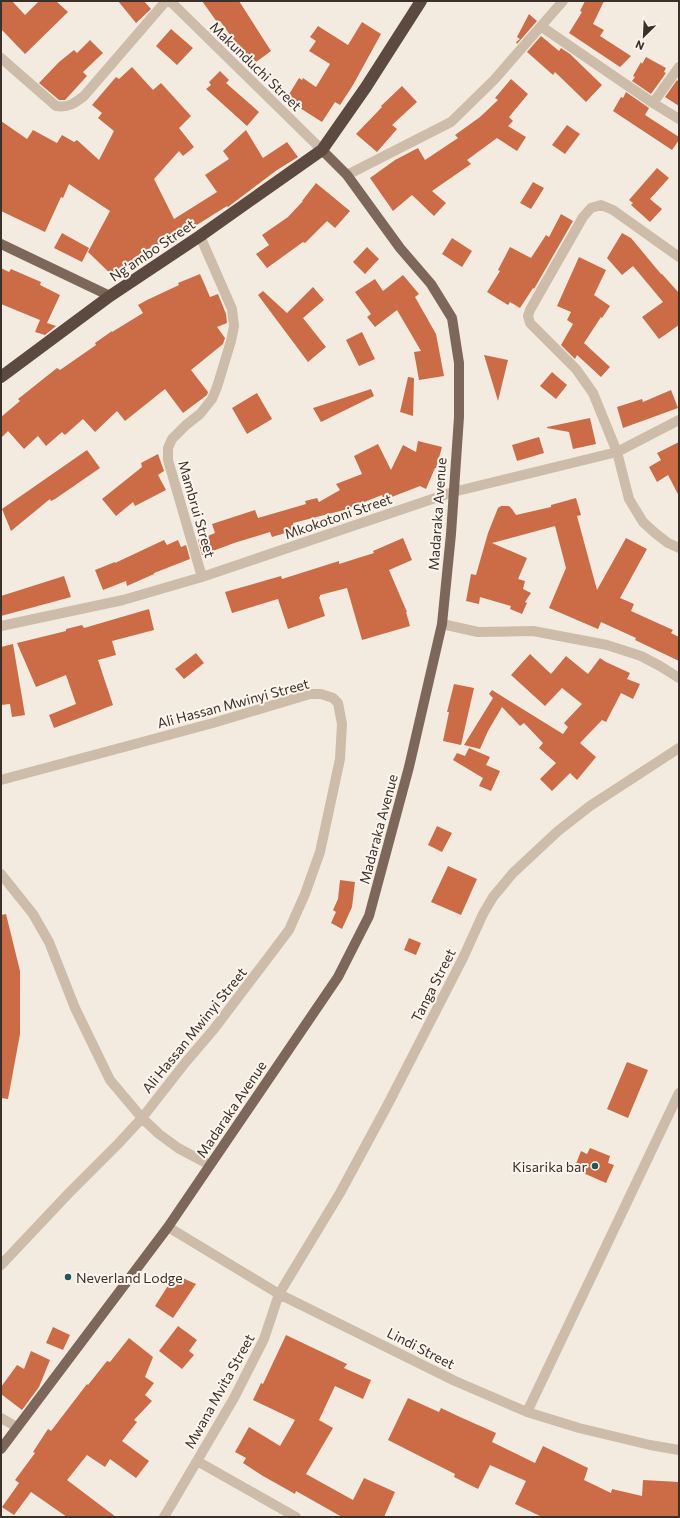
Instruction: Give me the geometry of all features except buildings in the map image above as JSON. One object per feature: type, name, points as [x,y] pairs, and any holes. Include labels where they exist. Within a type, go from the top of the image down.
[{"type":"highway","name":"Ng’ambo Street","points":[[1,377],[110,296],[200,236],[322,150],[366,87],[421,1]]},
{"type":"main road","name":"Madaraka Avenue","points":[[1,1449],[168,1227],[338,977],[369,916],[409,767],[442,624],[451,534],[459,417],[459,363],[452,318],[431,284],[400,248],[347,175],[322,150]]},
{"type":"main road","points":[[1,244],[110,296]]},
{"type":"street","points":[[1,58],[56,106],[64,107],[73,105],[84,96],[166,1]]},
{"type":"street","name":"Makunduchi Street","points":[[170,1],[322,150]]},
{"type":"street","points":[[347,175],[451,122],[494,80],[542,27],[563,1]]},
{"type":"street","points":[[542,27],[653,103],[679,119]]},
{"type":"street","points":[[653,103],[679,67]]},
{"type":"street","points":[[679,257],[614,210],[601,205],[591,208],[583,217],[528,316],[530,323],[576,369],[593,393],[617,452],[629,499],[643,522],[668,543],[679,548]]},
{"type":"street","name":"Mambrui Street","points":[[200,236],[232,309],[234,326],[231,341],[212,399],[200,414],[186,424],[172,439],[168,448],[168,460],[202,576]]},
{"type":"street","name":"Mkokotoni Street","points":[[1,626],[123,600],[202,576],[453,492],[617,452],[679,420]]},
{"type":"street","points":[[442,624],[478,632],[533,631],[607,645],[641,656],[679,678]]},
{"type":"street","name":"Ali Hassan Mwinyi Street","points":[[1,780],[213,723],[310,694],[321,694],[333,698],[338,703],[342,724],[340,760],[320,852],[289,930],[214,1029],[142,1118],[1,1265]]},
{"type":"street","name":"Tanga Street","points":[[279,1294],[336,1199],[384,1113],[463,958],[482,914],[493,897],[513,874],[558,831],[590,806],[679,748]]},
{"type":"street","name":"Ali Hassan Mwinyi Street","points":[[1,874],[33,914],[48,942],[75,1008],[110,1080],[142,1118],[159,1134],[178,1148],[210,1165]]},
{"type":"street","points":[[528,1412],[679,1093]]},
{"type":"street","name":"Lindi Street","points":[[168,1227],[279,1294],[455,1381],[528,1412],[579,1428],[650,1445],[679,1450]]},
{"type":"street","name":"Mwana Mvita Street","points":[[279,1294],[264,1339],[234,1398],[197,1460],[296,1517]]},
{"type":"street","points":[[1,1418],[17,1427]]},
{"type":"street","points":[[164,1517],[197,1460]]},
{"type":"place","name":"Kisarika bar","points":[[595,1166]]},
{"type":"place","name":"Neverland Lodge","points":[[68,1277]]}]
